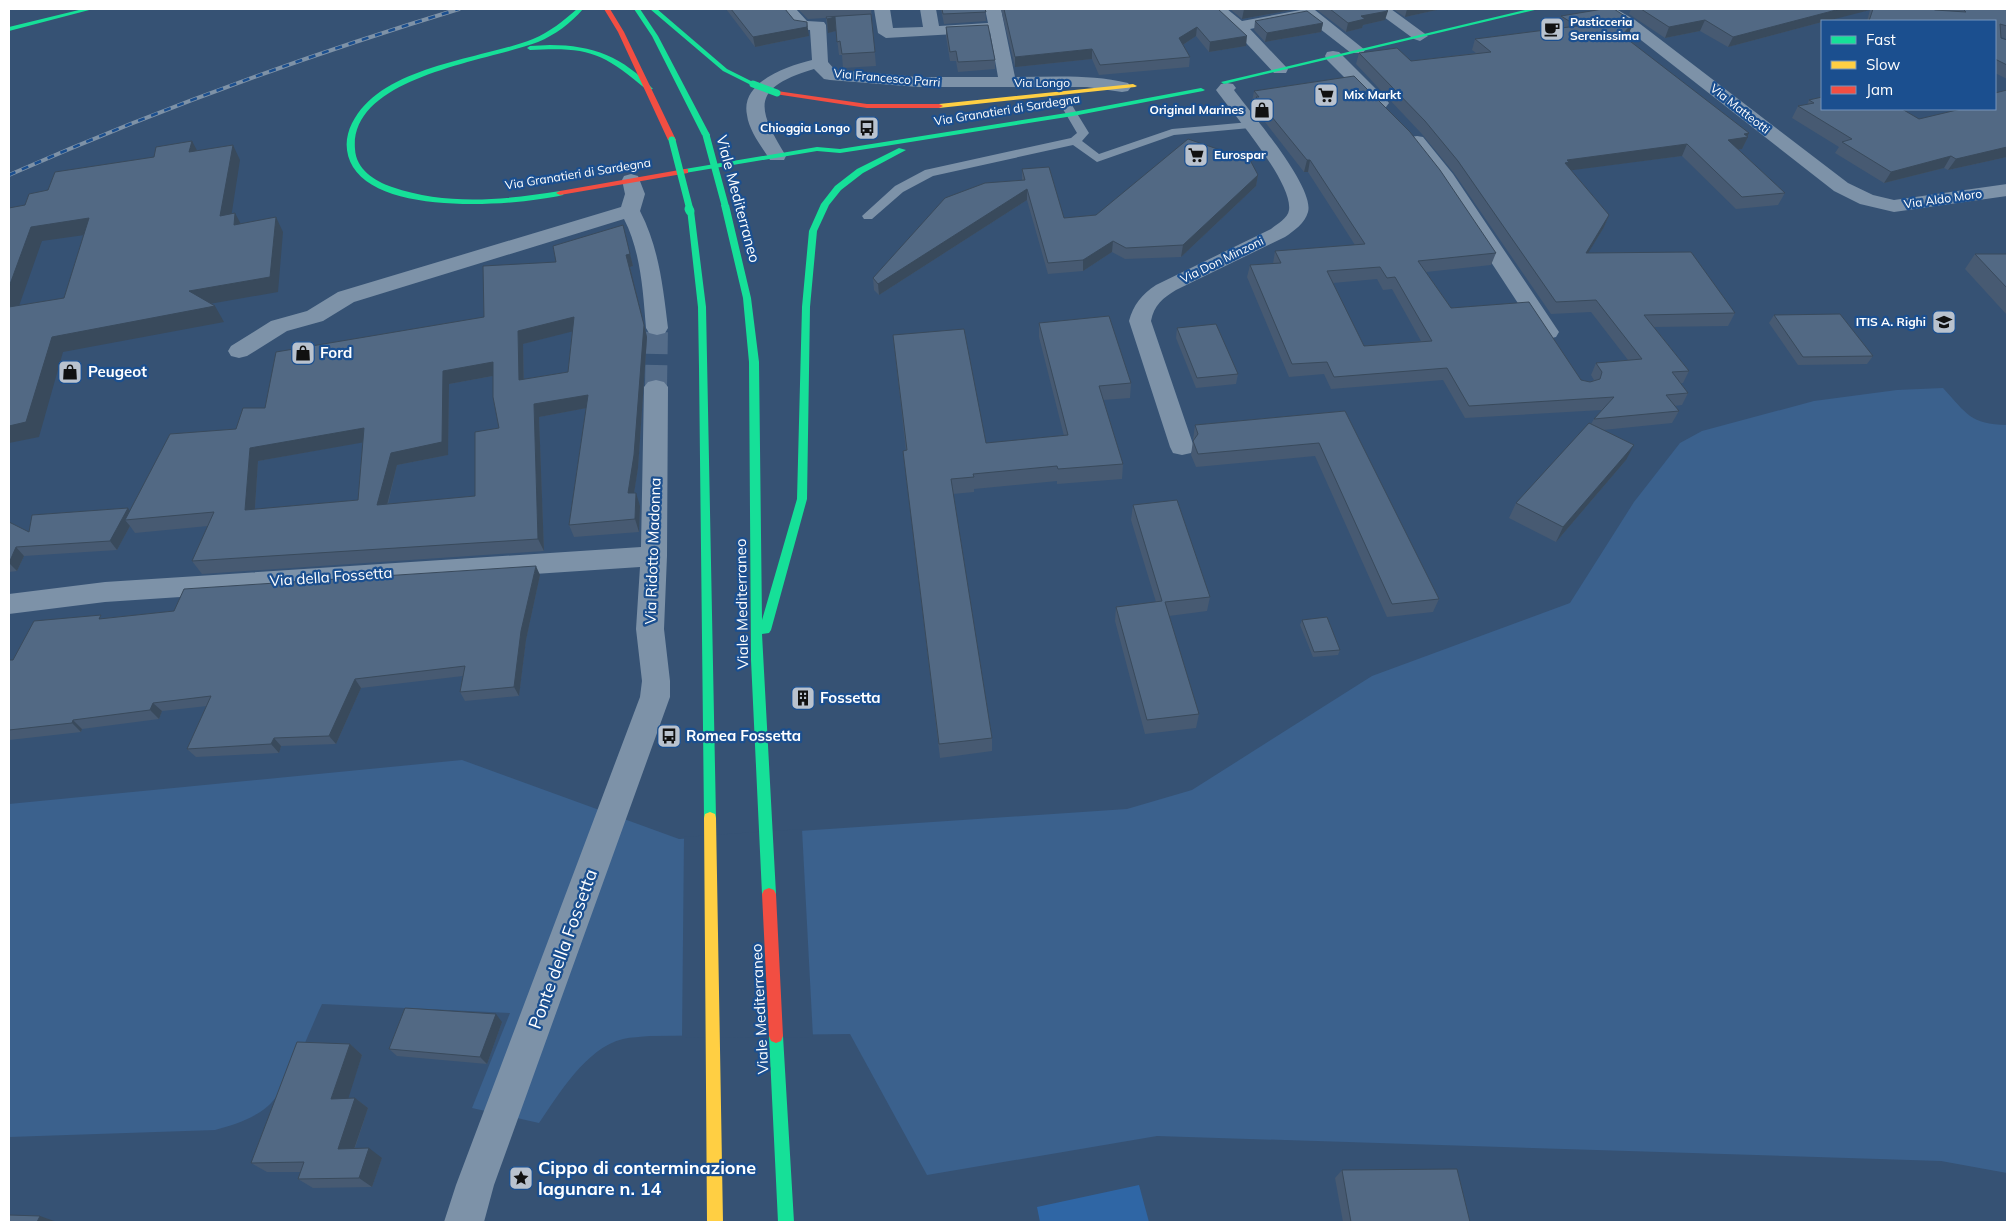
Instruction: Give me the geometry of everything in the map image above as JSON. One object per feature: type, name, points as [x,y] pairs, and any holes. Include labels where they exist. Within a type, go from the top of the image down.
[{"type":"street","points":[[9,29],[90,9]]},
{"type":"street","points":[[503,50],[557,30],[572,19],[580,9]]},
{"type":"street","points":[[607,9],[649,89],[672,140],[690,211],[702,307],[715,1222]]},
{"type":"street","name":"Viale Mediterraneo","points":[[637,9],[655,36],[706,134],[747,298],[754,362],[757,660],[786,1222]]},
{"type":"street","points":[[653,9],[725,70],[777,93],[814,100],[854,105],[897,107],[954,106],[1147,85]]},
{"type":"street","points":[[788,9],[803,26],[826,24],[820,63]]},
{"type":"street","points":[[928,9],[932,30]]},
{"type":"street","name":"Via Longo","points":[[993,9],[1008,83],[1087,82],[1122,87]]},
{"type":"street","points":[[1217,9],[1239,26],[1280,69]]},
{"type":"street","points":[[1239,26],[1306,11],[1334,9]]},
{"type":"street","points":[[1381,9],[1420,36]]},
{"type":"street","points":[[1403,9],[1437,32]]},
{"type":"street","name":"Via Granatieri di Sardegna","points":[[503,50],[422,73],[379,98],[359,118],[350,136],[349,150],[355,166],[367,179],[384,188],[407,196],[436,200],[510,199],[563,193],[777,156],[817,150],[840,151],[940,135],[1280,69],[1536,9]]},
{"type":"street","name":"Via Matteotti","points":[[1605,9],[1628,23],[1841,187],[1860,198],[1878,204]]},
{"type":"street","points":[[1306,11],[1357,50]]},
{"type":"street","points":[[867,21],[883,14],[886,33],[997,27]]},
{"type":"street","points":[[503,50],[548,47],[585,49],[619,62],[649,89]]},
{"type":"street","points":[[1333,56],[1398,122],[1446,178],[1556,344]]},
{"type":"street","name":"Via Francesco Parri","points":[[777,156],[755,114],[755,104],[762,91],[778,77],[802,66],[820,63],[830,75],[918,82],[1008,83]]},
{"type":"street","points":[[954,106],[981,98],[1008,83]]},
{"type":"street","points":[[1173,83],[1209,84]]},
{"type":"street","name":"Via Don Minzoni","points":[[1182,448],[1140,320],[1142,309],[1152,296],[1169,286],[1278,233],[1292,222],[1299,210],[1299,198],[1293,183],[1225,90],[1209,84]]},
{"type":"street","name":"Via Granatieri di Sardegna","points":[[817,150],[833,142],[1069,109]]},
{"type":"street","points":[[757,660],[802,499],[806,307],[813,231],[824,204],[838,188],[879,160],[940,135]]},
{"type":"street","points":[[630,180],[634,194],[630,211],[639,226],[652,286],[657,328]]},
{"type":"street","name":"Via Aldo Moro","points":[[1878,204],[1894,206],[2007,190]]},
{"type":"street","points":[[239,351],[280,326],[314,316],[346,297],[630,211]]},
{"type":"street","name":"Via Ridotto Madonna","points":[[650,714],[655,697],[656,681],[650,629],[654,556],[656,387]]},
{"type":"street","name":"Via della Fossetta","points":[[9,604],[105,592],[654,556]]},
{"type":"street","name":"Ponte della Fossetta","points":[[464,1222],[475,1185],[650,714]]},
{"type":"lane","points":[[868,216],[899,189],[929,173],[1075,141],[1082,133],[1069,109]]},
{"type":"lane","points":[[1075,141],[1097,158],[1172,132],[1250,125]]},
{"type":"shaded area","points":[[1943,388],[1970,416],[1985,422],[2007,425],[2007,1173],[1941,1161],[1157,1136],[927,1175],[850,1034],[650,1036],[623,1039],[610,1044],[585,1062],[565,1086],[539,1123],[472,1108],[510,1013],[322,1004],[291,1073],[276,1098],[262,1111],[243,1121],[215,1130],[9,1137],[9,804],[462,760],[679,839],[1127,809],[1192,790],[1372,676],[1570,603],[1634,502],[1680,443],[1702,431],[1814,401],[1897,390]]},
{"type":"shaded area","points":[[1139,1185],[1149,1222],[1040,1222],[1037,1207]]},
{"type":"pier","points":[[802,829],[813,1037],[682,1038],[684,837]]},
{"type":"building","points":[[731,9],[785,9],[794,20],[807,22],[807,27],[753,37]]},
{"type":"building","points":[[942,9],[985,9],[986,12],[943,14]]},
{"type":"building","points":[[1004,9],[1218,9],[1247,36],[1210,42],[1197,27],[1179,38],[1190,57],[1100,65],[1092,49],[1015,57]]},
{"type":"building","points":[[1330,9],[1385,9],[1388,11],[1361,16],[1365,19],[1348,23]]},
{"type":"building","points":[[1614,9],[1634,22],[1622,35],[1749,133],[1744,134],[1748,137],[1728,140],[1785,193],[1742,197],[1687,144],[1567,160],[1569,162],[1565,163],[1609,215],[1586,253],[1691,252],[1735,313],[1644,315],[1689,371],[1672,372],[1688,393],[1666,395],[1679,411],[1594,419],[1614,397],[1469,406],[1447,368],[1334,377],[1327,362],[1292,364],[1250,265],[1281,263],[1275,251],[1365,244],[1310,160],[1307,160],[1276,122],[1256,97],[1259,97],[1254,91],[1354,76],[1410,132],[1440,170],[1496,253],[1418,261],[1451,308],[1529,302],[1581,380],[1590,382],[1600,379],[1602,372],[1596,363],[1642,359],[1596,300],[1556,302],[1458,161],[1425,121],[1359,53],[1397,48],[1411,61],[1491,52],[1475,39],[1577,26],[1561,16]],"holes":[[[1380,267],[1387,278],[1395,277],[1432,341],[1364,346],[1327,271]]]},
{"type":"building","points":[[1641,9],[1840,9],[1733,37],[1705,20],[1669,27]]},
{"type":"building","points":[[1873,9],[1933,9],[1966,12],[1963,9],[2007,9],[2007,26],[2000,24],[2001,38],[2007,40],[2007,65],[1996,60],[1996,20],[1869,20]]},
{"type":"building","points":[[1307,11],[1323,23],[1267,33],[1255,21]]},
{"type":"building","points":[[871,14],[875,52],[842,54],[840,41],[837,42],[835,17],[827,19],[826,17]]},
{"type":"building","points":[[988,25],[995,60],[958,62],[956,51],[950,52],[946,27]]},
{"type":"building","points":[[2007,90],[2007,147],[1956,159],[1951,156],[1891,172],[1842,142],[1852,139],[1798,106],[1814,103],[1809,100],[1821,97],[1821,110],[1904,110],[1919,119],[1957,110],[1996,110],[1996,93]]},
{"type":"building","points":[[1188,139],[1250,160],[1258,175],[1183,245],[1126,248],[1113,241],[1083,260],[1048,263],[1027,189],[878,284],[873,278],[945,198],[985,183],[1025,180],[1022,169],[1049,167],[1064,218],[1096,215]]},
{"type":"building","points":[[192,141],[189,152],[233,145],[220,216],[235,213],[234,225],[276,217],[270,277],[189,291],[215,306],[52,337],[26,422],[9,426],[9,307],[64,298],[89,218],[31,227],[9,287],[9,208],[25,205],[29,194],[48,190],[55,172],[154,157],[156,147]]},
{"type":"building","points":[[623,225],[630,254],[626,255],[644,325],[634,455],[628,493],[636,493],[635,519],[569,525],[588,395],[534,404],[538,539],[192,561],[214,512],[125,520],[170,434],[236,429],[243,408],[265,408],[276,352],[484,317],[483,266],[556,262],[553,246]],"holes":[[[574,317],[568,372],[519,380],[518,331]],[[493,362],[493,397],[499,428],[475,432],[475,496],[377,505],[391,453],[442,442],[443,371]],[[364,428],[358,500],[245,510],[250,448]]]},
{"type":"building","points":[[1975,254],[2007,254],[2007,288]]},
{"type":"building","points":[[1840,314],[1873,356],[1803,357],[1774,315]]},
{"type":"building","points":[[1109,316],[1131,383],[1099,386],[1123,464],[1058,469],[1057,466],[973,474],[974,477],[951,479],[992,738],[939,744],[903,451],[907,450],[893,335],[964,329],[986,443],[1068,435],[1039,323]]},
{"type":"building","points":[[1216,324],[1238,374],[1197,378],[1177,328]]},
{"type":"building","points":[[1345,411],[1439,599],[1392,604],[1319,443],[1198,454],[1193,441],[1198,434],[1195,425]]},
{"type":"building","points":[[1589,423],[1634,445],[1563,527],[1516,503]]},
{"type":"building","points":[[1177,500],[1210,597],[1165,602],[1199,714],[1147,720],[1116,607],[1162,601],[1133,505]]},
{"type":"building","points":[[128,508],[110,541],[16,547],[9,563],[9,522],[29,532],[32,515]]},
{"type":"building","points":[[536,566],[521,631],[514,687],[460,692],[465,666],[355,679],[329,736],[274,738],[271,744],[187,749],[211,696],[153,703],[150,710],[73,720],[72,723],[9,730],[9,660],[13,660],[34,621],[101,615],[99,619],[174,611],[184,589]]},
{"type":"building","points":[[1327,617],[1340,650],[1314,652],[1302,620]]},
{"type":"building","points":[[405,1008],[496,1014],[480,1057],[389,1049]]},
{"type":"building","points":[[297,1042],[350,1044],[331,1099],[355,1098],[338,1149],[369,1148],[359,1178],[298,1179],[304,1162],[251,1163]]},
{"type":"building","points":[[1457,1169],[1470,1222],[1351,1222],[1342,1170]]},
{"type":"building","points":[[9,1215],[40,1216],[37,1222],[9,1222]]},
{"type":"tunnel","points":[[656,387],[657,328]]},
{"type":"railway","points":[[9,175],[120,128],[231,85],[459,9]]},
{"type":"traffic: fast","points":[[9,29],[90,9]]},
{"type":"traffic: fast","points":[[560,193],[517,199],[473,202],[429,199],[408,195],[378,184],[364,175],[358,168],[351,153],[352,134],[362,112],[380,95],[403,82],[430,71],[534,41],[559,27],[580,9]]},
{"type":"traffic: fast","points":[[637,9],[655,36],[706,135]]},
{"type":"traffic: fast","points":[[653,9],[725,70],[753,84]]},
{"type":"traffic: fast","points":[[1224,82],[1536,9]]},
{"type":"traffic: fast","points":[[530,48],[568,47],[582,48],[595,52],[620,65],[649,89]]},
{"type":"traffic: fast","points":[[753,84],[777,93]]},
{"type":"traffic: fast","points":[[685,171],[817,149],[840,151],[873,146],[1073,114],[1201,90]]},
{"type":"traffic: fast","points":[[706,135],[725,205]]},
{"type":"traffic: fast","points":[[672,140],[690,211]]},
{"type":"traffic: fast","points":[[765,630],[802,499],[806,307],[813,231],[825,204],[838,188],[860,171],[902,150]]},
{"type":"traffic: fast","points":[[725,205],[747,298],[754,362],[757,660],[769,894]]},
{"type":"traffic: fast","points":[[690,211],[702,307],[710,818]]},
{"type":"traffic: fast","points":[[776,1036],[786,1222]]},
{"type":"traffic: slow","points":[[939,106],[1133,86]]},
{"type":"traffic: slow","points":[[710,818],[715,1222]]},
{"type":"traffic: jam","points":[[607,9],[621,32],[672,140]]},
{"type":"traffic: jam","points":[[777,93],[867,106],[939,106]]},
{"type":"traffic: jam","points":[[560,193],[685,171]]},
{"type":"traffic: jam","points":[[769,894],[776,1036]]},
{"type":"place","name":"Pasticceria Serenissima","points":[[1552,29]]},
{"type":"place","name":"Mix Markt","points":[[1326,95]]},
{"type":"place","name":"Original Marines","points":[[1262,110]]},
{"type":"place","name":"Chioggia Longo","points":[[867,128]]},
{"type":"place","name":"Eurospar","points":[[1196,155]]},
{"type":"place","name":"ITIS A. Righi","points":[[1944,322]]},
{"type":"place","name":"Ford","points":[[303,353]]},
{"type":"place","name":"Peugeot","points":[[70,372]]},
{"type":"place","name":"Fossetta","points":[[803,698]]},
{"type":"place","name":"Romea Fossetta","points":[[669,736]]},
{"type":"place","name":"Cippo di conterminazione lagunare n. 14","points":[[521,1178]]}]
